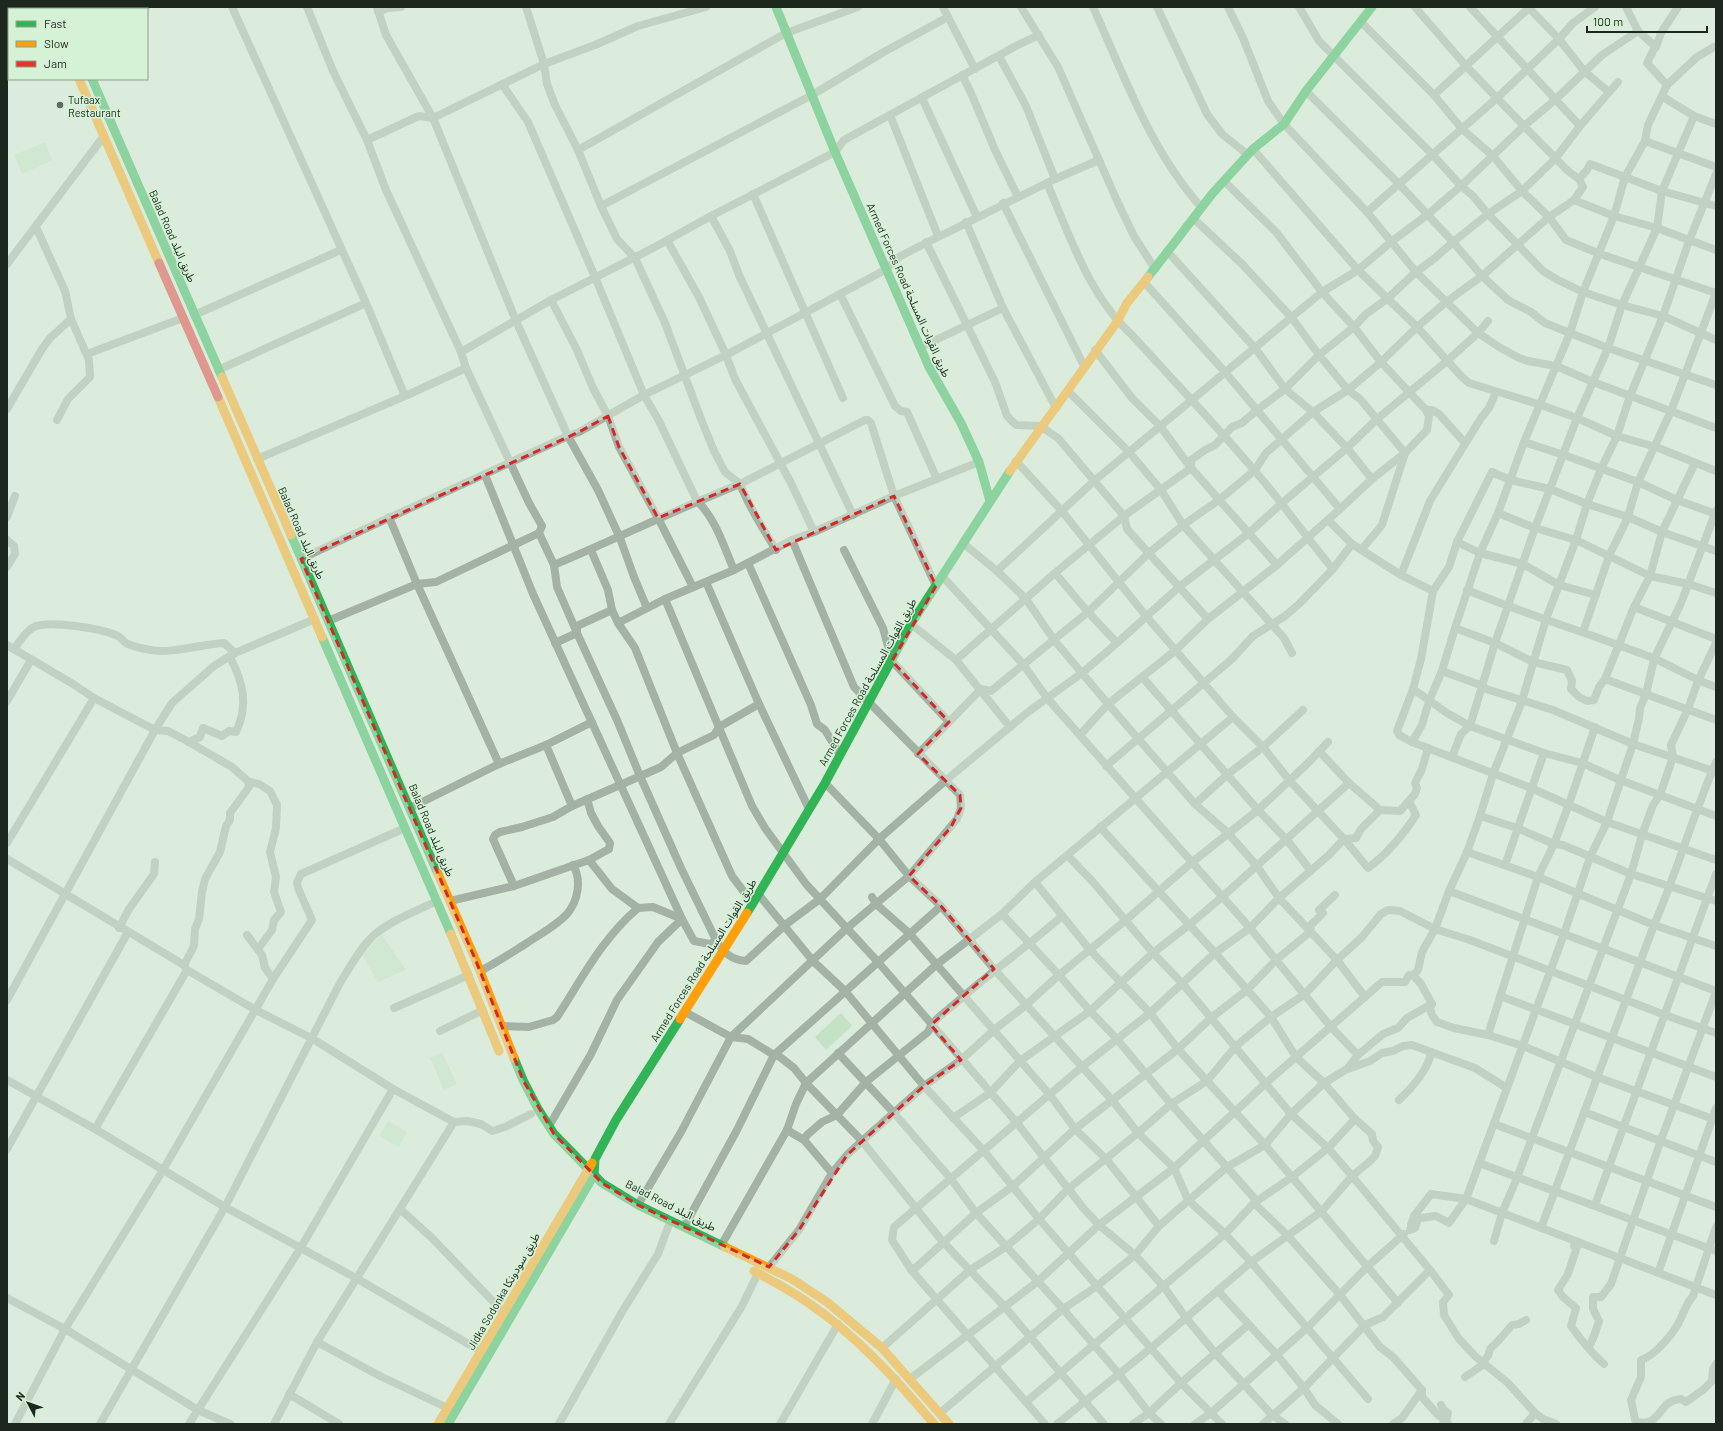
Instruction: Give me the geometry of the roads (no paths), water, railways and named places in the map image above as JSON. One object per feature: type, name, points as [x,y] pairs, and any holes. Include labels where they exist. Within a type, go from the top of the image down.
[{"type":"main road","name":"Armed Forces Road طريق القوات المسلحة","points":[[589,1176],[595,1159],[616,1120],[759,895],[825,783],[911,624],[943,577],[990,501],[979,462],[961,423],[929,368],[921,347],[885,270],[776,7]]},
{"type":"main road","points":[[990,501],[1040,426],[1056,408],[1095,350],[1117,322],[1127,303],[1155,269],[1167,251],[1224,181],[1250,152],[1284,124],[1306,91],[1372,7]]},
{"type":"main road","name":"Balad Road طريق البلد","points":[[79,80],[437,901],[504,1060]]},
{"type":"main road","name":"Balad Road طريق البلد","points":[[92,80],[410,808],[480,972],[523,1080],[554,1134],[589,1176],[596,1190],[633,1211],[668,1227],[797,1294],[838,1324],[858,1341],[896,1379],[934,1424]]},
{"type":"main road","name":"Balad Road طريق البلد","points":[[510,1072],[531,1114],[548,1140],[589,1176],[602,1182],[638,1205],[722,1244],[792,1279],[827,1302],[882,1348],[949,1424]]},
{"type":"main road","name":"Jidka Sodonka طريق سودونكا","points":[[438,1424],[452,1410],[589,1176]]},
{"type":"main road","name":"Jidka Sodonka طريق سودونكا","points":[[448,1424],[452,1410]]},
{"type":"street","points":[[232,7],[366,303],[405,396]]},
{"type":"street","points":[[307,7],[333,71],[367,140],[386,190],[461,352],[466,368],[529,503],[542,526],[540,533],[554,566],[557,586],[681,868],[716,940],[723,951],[734,959],[746,961],[785,925],[820,899],[879,839],[945,781],[1010,727],[1082,673],[1179,586],[1249,533],[1347,448],[1377,419],[1447,361],[1478,333],[1488,321]]},
{"type":"street","points":[[401,7],[378,10],[386,35],[433,118],[516,321],[568,436],[598,490],[620,538],[647,608]]},
{"type":"street","points":[[528,7],[544,64],[547,84],[555,105],[578,150],[601,206],[618,238],[636,258],[666,323],[714,451],[725,472],[740,484],[746,500],[752,506],[776,550]]},
{"type":"street","points":[[367,140],[419,116],[433,118],[544,64],[595,46],[643,24],[706,7]]},
{"type":"street","points":[[578,150],[786,32],[858,7]]},
{"type":"street","points":[[943,7],[975,68]]},
{"type":"street","points":[[1021,7],[1058,67],[1134,236],[1155,269]]},
{"type":"street","points":[[1093,7],[1154,142],[1185,189],[1202,208]]},
{"type":"street","points":[[1157,7],[1207,114],[1222,134],[1250,152],[1358,270],[1417,328],[1469,383],[1541,405],[1577,418],[1617,436],[1656,447],[1716,471]]},
{"type":"street","points":[[1228,7],[1243,38],[1268,101],[1284,124],[1367,212],[1416,272],[1478,333],[1499,347],[1528,362],[1556,366],[1593,382],[1716,428]]},
{"type":"street","points":[[1299,7],[1319,41],[1432,154],[1461,186],[1473,196],[1488,214],[1543,271],[1583,292],[1622,306],[1663,316],[1716,340]]},
{"type":"street","points":[[981,689],[991,690],[1088,612],[1150,552],[1183,525],[1219,500],[1255,470],[1266,453],[1282,438],[1313,412],[1348,390],[1381,362],[1446,302],[1482,276],[1518,246],[1549,217],[1574,200],[1583,186],[1579,179],[1555,159],[1466,66],[1415,7]]},
{"type":"street","points":[[1470,7],[1580,126]]},
{"type":"street","points":[[1434,95],[1529,7],[1584,71],[1609,92]]},
{"type":"street","points":[[1367,212],[1497,98],[1573,23],[1595,7]]},
{"type":"street","points":[[1626,7],[1638,31],[1656,47]]},
{"type":"street","points":[[1667,85],[1647,63],[1656,47],[1661,33],[1678,7]]},
{"type":"street","points":[[601,206],[812,95],[882,53],[948,17]]},
{"type":"street","points":[[1361,22],[1434,95],[1462,129],[1493,156],[1522,191],[1549,217],[1566,240],[1600,254],[1716,293],[1671,412],[1656,447],[1638,482],[1628,517],[1609,556],[1583,632]]},
{"type":"street","points":[[997,571],[1094,481],[1322,292],[1358,270],[1391,242],[1427,216],[1524,126],[1555,100],[1584,71],[1612,48],[1638,31]]},
{"type":"street","points":[[461,352],[551,300],[636,258],[711,216],[835,152],[844,140],[962,75],[1039,35]]},
{"type":"street","points":[[1412,742],[1422,724],[1429,701],[1442,671],[1480,553],[1498,513],[1524,442],[1541,405],[1570,333],[1583,292],[1600,254],[1614,216],[1625,177],[1645,140],[1648,126],[1663,97],[1667,85],[1697,57],[1714,47]]},
{"type":"street","points":[[999,56],[1026,106],[1055,178]]},
{"type":"street","points":[[962,75],[1018,197]]},
{"type":"street","points":[[1191,468],[1191,460],[1215,445],[1232,428],[1242,423],[1286,389],[1319,355],[1354,327],[1366,314],[1387,299],[1416,272],[1488,214],[1522,191],[1555,159],[1580,126],[1618,82]]},
{"type":"street","points":[[502,84],[528,122],[596,277],[644,395],[659,421],[697,501],[705,509],[719,534],[734,570]]},
{"type":"street","points":[[1306,91],[1399,184],[1427,216],[1453,242],[1482,276],[1508,300],[1531,312],[1545,323],[1608,348],[1716,385]]},
{"type":"street","points":[[1663,97],[1694,116],[1716,124]]},
{"type":"street","points":[[922,98],[977,217]]},
{"type":"street","points":[[890,115],[938,236]]},
{"type":"street","points":[[1452,757],[1461,734],[1470,726],[1495,644],[1535,528],[1577,418],[1608,348],[1622,306],[1638,267],[1657,228],[1662,191],[1694,116]]},
{"type":"street","points":[[7,264],[104,136]]},
{"type":"street","points":[[1645,140],[1716,166]]},
{"type":"street","points":[[301,559],[389,517],[579,432],[644,395],[726,355],[885,270],[898,257],[926,242],[1055,178],[1099,160]]},
{"type":"street","points":[[1579,179],[1590,164],[1662,191],[1716,206]]},
{"type":"street","points":[[910,1379],[1037,1282],[1099,1225],[1174,1168],[1266,1083],[1382,982],[1405,982],[1410,975],[1413,975],[1418,970],[1422,952],[1435,929],[1449,891],[1467,852],[1480,816],[1492,774],[1522,701],[1546,619],[1576,540],[1587,504],[1601,469],[1617,436],[1630,396],[1646,360],[1704,202],[1716,174]]},
{"type":"street","points":[[1080,735],[1108,704],[1143,678],[1176,650],[1208,619],[1277,565],[1372,479],[1405,453],[1427,430],[1429,416],[1426,410],[1411,392],[1381,362],[1354,327],[1322,292],[1276,232],[1224,181]]},
{"type":"street","points":[[1047,183],[1096,293],[1117,322],[1132,335],[1255,470],[1282,503],[1307,538],[1333,569]]},
{"type":"street","points":[[753,194],[804,313],[843,398]]},
{"type":"street","points":[[1574,200],[1614,216],[1657,228],[1716,250]]},
{"type":"street","points":[[1003,203],[1084,366]]},
{"type":"street","points":[[711,216],[730,251],[739,275],[766,333],[853,515]]},
{"type":"street","points":[[1194,219],[1242,264],[1292,318],[1319,355],[1348,390],[1360,399],[1405,453]]},
{"type":"street","points":[[966,222],[1003,308],[1056,408]]},
{"type":"street","points":[[36,227],[65,291],[71,319],[89,360],[90,377],[68,399],[57,420]]},
{"type":"street","points":[[667,240],[699,297],[726,355],[735,379],[801,502],[814,532]]},
{"type":"street","points":[[926,242],[995,382],[1007,416],[1016,425],[1040,426],[1058,438],[1124,516],[1127,529],[1150,552],[1208,619]]},
{"type":"street","points":[[194,315],[342,250]]},
{"type":"street","points":[[1167,251],[1255,348],[1286,389],[1313,412],[1347,448],[1372,479]]},
{"type":"street","points":[[1144,282],[1282,438],[1340,509]]},
{"type":"street","points":[[840,294],[895,406],[901,411],[907,412],[937,479]]},
{"type":"street","points":[[551,300],[576,348],[593,388],[608,416],[619,447],[658,518],[693,587]]},
{"type":"street","points":[[218,370],[366,303]]},
{"type":"street","points":[[921,347],[1003,308]]},
{"type":"street","points":[[87,354],[183,318]]},
{"type":"street","points":[[7,409],[42,348],[50,338],[71,319]]},
{"type":"street","points":[[1095,350],[1132,398],[1160,426],[1191,468],[1277,565]]},
{"type":"street","points":[[257,459],[405,396],[466,368]]},
{"type":"street","points":[[1068,391],[1129,452],[1161,490],[1183,525],[1284,638],[1292,653]]},
{"type":"street","points":[[1401,575],[1430,501],[1465,443],[1489,408],[1496,392]]},
{"type":"street","points":[[1426,410],[1432,410],[1439,414],[1465,443]]},
{"type":"street","points":[[554,566],[620,538],[658,518],[740,484],[865,420],[870,421],[894,496],[936,586]]},
{"type":"street","points":[[1195,1424],[1211,1413],[1277,1356],[1341,1296],[1367,1267],[1402,1236],[1415,1228],[1420,1218],[1436,1216],[1449,1223],[1466,1199],[1564,934],[1590,857],[1607,822],[1633,744],[1640,708],[1646,694],[1654,659],[1672,622],[1716,513],[1677,500],[1638,482],[1564,454],[1524,442]]},
{"type":"street","points":[[1362,549],[1382,525],[1405,453]]},
{"type":"street","points":[[1016,461],[1062,510],[1146,616],[1233,717],[1263,747],[1289,780],[1319,811],[1368,868],[1397,842],[1416,815],[1409,801]]},
{"type":"street","points":[[618,623],[664,599],[734,570],[776,550],[792,540],[814,532],[894,496],[979,462]]},
{"type":"street","points":[[1455,628],[1495,644],[1533,662],[1567,670],[1572,681],[1571,689],[1579,697],[1587,701],[1594,700],[1599,687],[1605,679],[1617,645],[1634,607],[1650,576],[1662,532],[1695,463]]},
{"type":"street","points":[[956,660],[1055,573],[1124,516],[1191,468]]},
{"type":"street","points":[[1716,551],[1550,489],[1510,480],[1492,472],[1457,542],[1449,567],[1432,591],[1421,660],[1413,689],[1397,731],[1399,735],[1412,742],[1531,788],[1607,822],[1716,860]]},
{"type":"street","points":[[485,475],[513,546],[555,643],[682,919],[694,941],[710,944],[716,940]]},
{"type":"street","points":[[7,517],[16,496]]},
{"type":"street","points":[[1498,513],[1535,528],[1576,540],[1650,576],[1688,584],[1716,593]]},
{"type":"street","points":[[389,517],[417,584],[499,764]]},
{"type":"street","points":[[1328,520],[1352,544],[1401,575],[1432,591]]},
{"type":"street","points":[[328,621],[417,584],[436,582],[540,533]]},
{"type":"street","points":[[7,540],[14,546],[14,554],[7,567]]},
{"type":"street","points":[[638,1205],[681,1132],[731,1037],[813,961],[874,900],[910,876],[951,827],[961,808],[960,795],[918,754],[854,687],[792,540]]},
{"type":"street","points":[[1457,542],[1480,553],[1523,564],[1559,585],[1596,595]]},
{"type":"street","points":[[964,544],[997,571],[1026,599],[1054,640],[1108,704],[1195,804],[1228,833],[1256,865],[1279,898],[1337,960],[1365,997]]},
{"type":"street","points":[[1106,766],[1137,738],[1232,659],[1253,636],[1271,625],[1299,604],[1333,569],[1352,544]]},
{"type":"street","points":[[591,550],[608,590],[612,610],[618,623],[635,648],[677,753],[732,876],[753,904]]},
{"type":"street","points":[[844,550],[883,628],[892,660],[950,722]]},
{"type":"street","points":[[748,563],[811,705],[817,724],[825,730],[840,755]]},
{"type":"street","points":[[1055,573],[1117,643]]},
{"type":"street","points":[[943,577],[1023,664],[1047,698],[1136,798],[1191,863],[1250,928],[1306,994],[1331,1027],[1358,1055]]},
{"type":"street","points":[[706,582],[759,704],[809,809]]},
{"type":"street","points":[[1467,590],[1508,607],[1583,632],[1654,659],[1698,681],[1716,687]]},
{"type":"street","points":[[664,599],[720,727],[752,806],[783,854],[806,884],[878,962],[961,1060],[1017,1123],[1042,1158],[1099,1225],[1134,1255],[1164,1287],[1186,1318],[1216,1354],[1272,1415],[1284,1424]]},
{"type":"street","points":[[1634,607],[1716,639]]},
{"type":"street","points":[[577,633],[577,626],[612,610]]},
{"type":"street","points":[[7,1000],[155,730],[172,703],[214,666],[232,655],[314,620]]},
{"type":"street","points":[[911,624],[956,660],[981,689],[1010,727]]},
{"type":"street","points":[[189,742],[200,737],[203,728],[222,736],[229,731],[236,732],[242,713],[241,682],[232,655],[224,643],[161,651],[150,650],[127,644],[119,637],[106,632],[81,626],[62,625],[36,626],[10,647],[94,698],[155,730],[168,731],[189,742],[232,767],[249,782],[259,784],[270,791],[277,810],[275,836],[270,852],[276,876],[274,892],[281,912],[274,920],[272,930],[258,950]]},
{"type":"street","points":[[555,643],[577,633]]},
{"type":"street","points":[[1494,1241],[1502,1213],[1517,1178],[1631,874],[1642,835],[1653,805],[1660,795],[1673,757],[1671,744],[1688,709],[1698,681],[1716,643]]},
{"type":"street","points":[[7,701],[31,660]]},
{"type":"street","points":[[1442,671],[1483,686],[1486,689],[1553,710],[1633,744],[1714,772]]},
{"type":"street","points":[[1143,678],[1202,743],[1311,871]]},
{"type":"street","points":[[1605,679],[1716,720]]},
{"type":"street","points":[[918,754],[981,689]]},
{"type":"street","points":[[1413,689],[1429,701],[1470,726],[1507,738],[1544,753],[1582,763],[1620,780],[1716,816]]},
{"type":"street","points":[[7,843],[94,698]]},
{"type":"street","points":[[514,886],[493,839],[495,835],[500,832],[553,817],[572,806],[661,767],[677,753],[714,735],[720,727],[759,704]]},
{"type":"street","points":[[1195,804],[1228,774],[1263,747],[1303,710]]},
{"type":"street","points":[[722,1244],[787,1130],[796,1104],[806,1083],[936,965],[968,938],[1002,914],[1036,882],[1100,827],[1233,717]]},
{"type":"street","points":[[410,808],[499,764],[546,745],[592,722]]},
{"type":"street","points":[[1488,1035],[1538,877],[1554,844],[1595,727]]},
{"type":"street","points":[[769,1267],[799,1230],[832,1173],[847,1155],[924,1086],[961,1060],[994,1030],[1026,1005],[1059,974],[1126,920],[1191,863],[1258,810],[1308,764],[1328,742]]},
{"type":"street","points":[[546,745],[572,806]]},
{"type":"street","points":[[1319,751],[1349,783],[1380,810],[1400,811],[1418,788],[1415,783],[1422,769],[1428,748]]},
{"type":"street","points":[[1505,865],[1544,753]]},
{"type":"street","points":[[1541,1228],[1611,1038],[1670,887],[1697,810],[1714,772],[1716,762]]},
{"type":"street","points":[[95,1129],[185,968],[194,946],[195,929],[200,912],[205,879],[220,852],[226,826],[230,820],[230,813],[250,787],[249,782]]},
{"type":"street","points":[[825,783],[879,839],[910,876],[941,906],[994,969],[1083,1066],[1138,1133],[1174,1168],[1188,1200],[1226,1234],[1368,1399]]},
{"type":"street","points":[[953,1118],[990,1093],[1020,1061],[1054,1035],[1090,1011],[1153,953],[1222,897],[1349,783]]},
{"type":"street","points":[[450,901],[514,886],[589,860],[609,849],[610,843],[591,813],[587,800]]},
{"type":"street","points":[[1045,1424],[995,1365],[966,1335],[912,1271],[892,1240],[894,1227],[1116,1038],[1150,1013],[1215,953],[1250,928],[1279,898],[1311,871],[1344,839],[1356,838],[1361,829],[1380,810]]},
{"type":"street","points":[[1480,816],[1517,828],[1554,844],[1563,845],[1631,874],[1716,901]]},
{"type":"street","points":[[1057,1424],[1151,1348],[1251,1262],[1322,1211],[1352,1176],[1375,1156],[1378,1147],[1373,1141],[1372,1134],[1355,1120],[1324,1083],[1296,1057],[1271,1017],[1100,827]]},
{"type":"street","points":[[15,1424],[65,1329],[163,1170],[273,979],[312,920],[298,888],[297,882],[301,874],[405,828]]},
{"type":"street","points":[[1467,852],[1538,877],[1654,925],[1716,946]]},
{"type":"street","points":[[1068,856],[1126,920],[1153,953],[1182,982],[1291,1114],[1328,1148],[1430,1270],[1449,1295],[1443,1302],[1444,1314],[1452,1330],[1465,1346],[1484,1364],[1508,1383],[1535,1413],[1543,1419],[1556,1424]]},
{"type":"street","points":[[7,859],[256,1010],[313,1039],[393,1088],[454,1122],[467,1121],[481,1124],[492,1131],[505,1127],[531,1114]]},
{"type":"street","points":[[589,860],[612,889],[638,908]]},
{"type":"street","points":[[119,928],[129,909],[154,874],[155,862]]},
{"type":"street","points":[[480,972],[540,934],[568,913],[575,900],[579,880],[578,872],[573,865]]},
{"type":"street","points":[[1595,1205],[1716,874]]},
{"type":"street","points":[[1036,882],[1090,950],[1150,1013],[1178,1049],[1265,1145],[1398,1303]]},
{"type":"street","points":[[1449,891],[1716,991],[1661,1140],[1611,1284],[1601,1297],[1593,1297],[1593,1309],[1599,1321],[1589,1347]]},
{"type":"street","points":[[759,895],[813,961],[845,991],[924,1086],[984,1150],[1039,1219],[1181,1383],[1222,1424]]},
{"type":"street","points":[[912,1271],[976,1213],[1013,1186],[1075,1128],[1178,1049],[1212,1018],[1247,990],[1276,960],[1310,932],[1311,925],[1323,914],[1319,910],[1335,895]]},
{"type":"street","points":[[874,900],[910,934],[1050,1094],[1075,1128],[1107,1160],[1159,1226]]},
{"type":"street","points":[[100,1424],[225,1207],[313,1039],[340,983],[358,954],[374,935],[394,922],[437,901]]},
{"type":"street","points":[[684,1227],[737,1130],[774,1056],[941,906]]},
{"type":"street","points":[[501,1026],[529,1027],[557,1017],[599,950],[618,926],[638,908],[653,907],[682,919]]},
{"type":"street","points":[[882,1348],[970,1270],[1007,1246],[1039,1219],[1068,1189],[1107,1160],[1171,1104],[1207,1081],[1236,1046],[1271,1017],[1306,994],[1337,960],[1362,937],[1381,914],[1388,910],[1400,911],[1435,929],[1470,940],[1665,1016],[1716,1033]]},
{"type":"street","points":[[1002,914],[1059,974],[1090,1011],[1116,1038],[1171,1104],[1204,1139],[1255,1200],[1254,1203],[1287,1235],[1341,1296],[1365,1325],[1380,1347],[1393,1357],[1422,1390],[1422,1398],[1446,1423]]},
{"type":"street","points":[[804,1140],[807,1135],[822,1122],[837,1115],[866,1082],[928,1032],[931,1025],[994,969],[1030,943],[1062,916]]},
{"type":"street","points":[[550,1126],[591,1054],[618,1000],[658,942],[682,919]]},
{"type":"street","points":[[7,1149],[128,932]]},
{"type":"street","points":[[247,935],[262,956],[266,972],[273,979]]},
{"type":"street","points":[[394,1008],[469,975]]},
{"type":"street","points":[[1413,975],[1421,984],[1432,1004],[1430,1008],[1432,1015],[1437,1022],[1454,1028],[1488,1035],[1523,1046],[1597,1077],[1714,1119]]},
{"type":"street","points":[[1500,996],[1536,1008],[1716,1077]]},
{"type":"street","points":[[1347,1069],[1358,1055],[1383,1034],[1398,1028],[1407,1018],[1432,1004]]},
{"type":"street","points":[[440,1031],[483,1010]]},
{"type":"street","points":[[685,1012],[731,1037],[748,1039],[774,1056],[780,1057],[794,1068],[806,1083],[862,1141],[943,1242],[1004,1306],[1104,1424]]},
{"type":"street","points":[[940,1413],[1063,1309],[1097,1286],[1134,1255],[1159,1226],[1227,1167],[1265,1145],[1291,1114],[1324,1083],[1347,1069],[1370,1061],[1382,1053],[1393,1051],[1403,1046],[1412,1046],[1475,1068],[1507,1088]]},
{"type":"street","points":[[1399,1100],[1409,1092],[1417,1080],[1430,1057],[1431,1052]]},
{"type":"street","points":[[838,1053],[894,1113],[951,1179],[976,1213],[1063,1309],[1092,1345],[1119,1374],[1149,1413],[1161,1424]]},
{"type":"street","points":[[7,1080],[95,1129],[225,1207],[356,1278],[485,1354]]},
{"type":"street","points":[[189,1424],[300,1249],[393,1088]]},
{"type":"street","points":[[1658,1272],[1670,1234],[1714,1119],[1716,1108]]},
{"type":"street","points":[[1584,1112],[1716,1162]]},
{"type":"street","points":[[1026,1402],[1226,1234],[1254,1203],[1292,1177],[1328,1148],[1355,1120]]},
{"type":"street","points":[[274,1424],[317,1342],[454,1122]]},
{"type":"street","points":[[1494,1124],[1716,1207]]},
{"type":"street","points":[[787,1130],[804,1140],[832,1173]]},
{"type":"street","points":[[1479,1163],[1712,1249]]},
{"type":"street","points":[[1410,1230],[1414,1216],[1431,1194],[1466,1199],[1716,1295]]},
{"type":"street","points":[[400,1209],[432,1238],[507,1316]]},
{"type":"street","points":[[559,1424],[622,1312],[658,1254],[668,1227]]},
{"type":"street","points":[[1716,1227],[1712,1249],[1693,1296],[1686,1304],[1678,1324],[1657,1349],[1641,1360],[1640,1377],[1631,1400],[1636,1423],[1648,1422],[1657,1416],[1662,1408],[1671,1401],[1681,1399],[1686,1402],[1704,1389],[1712,1381],[1713,1369],[1716,1364]]},
{"type":"street","points":[[1576,1241],[1574,1246],[1577,1247],[1570,1268],[1558,1290],[1563,1297],[1576,1308],[1571,1326],[1589,1347],[1591,1353],[1604,1364]]},
{"type":"street","points":[[1263,1424],[1304,1388],[1365,1325],[1383,1317],[1430,1270]]},
{"type":"street","points":[[669,1424],[742,1306],[758,1273]]},
{"type":"street","points":[[1218,1291],[1277,1356],[1316,1405],[1338,1424]]},
{"type":"street","points":[[7,1298],[65,1329],[198,1410],[230,1424]]},
{"type":"street","points":[[1465,1377],[1484,1364],[1490,1349],[1512,1324],[1518,1324],[1526,1320]]},
{"type":"street","points":[[780,1424],[838,1324]]},
{"type":"street","points":[[1134,1424],[1149,1413],[1248,1325]]},
{"type":"street","points":[[317,1342],[380,1376],[452,1410]]},
{"type":"street","points":[[872,1424],[896,1379]]},
{"type":"street","points":[[1393,1424],[1402,1418],[1422,1390]]},
{"type":"street","points":[[289,1394],[339,1424]]},
{"type":"street","points":[[1441,1405],[1448,1413],[1446,1423]]},
{"type":"street","points":[[1526,1424],[1535,1413]]},
{"type":"place","name":"Tufaax Restaurant","points":[[60,105]]}]
